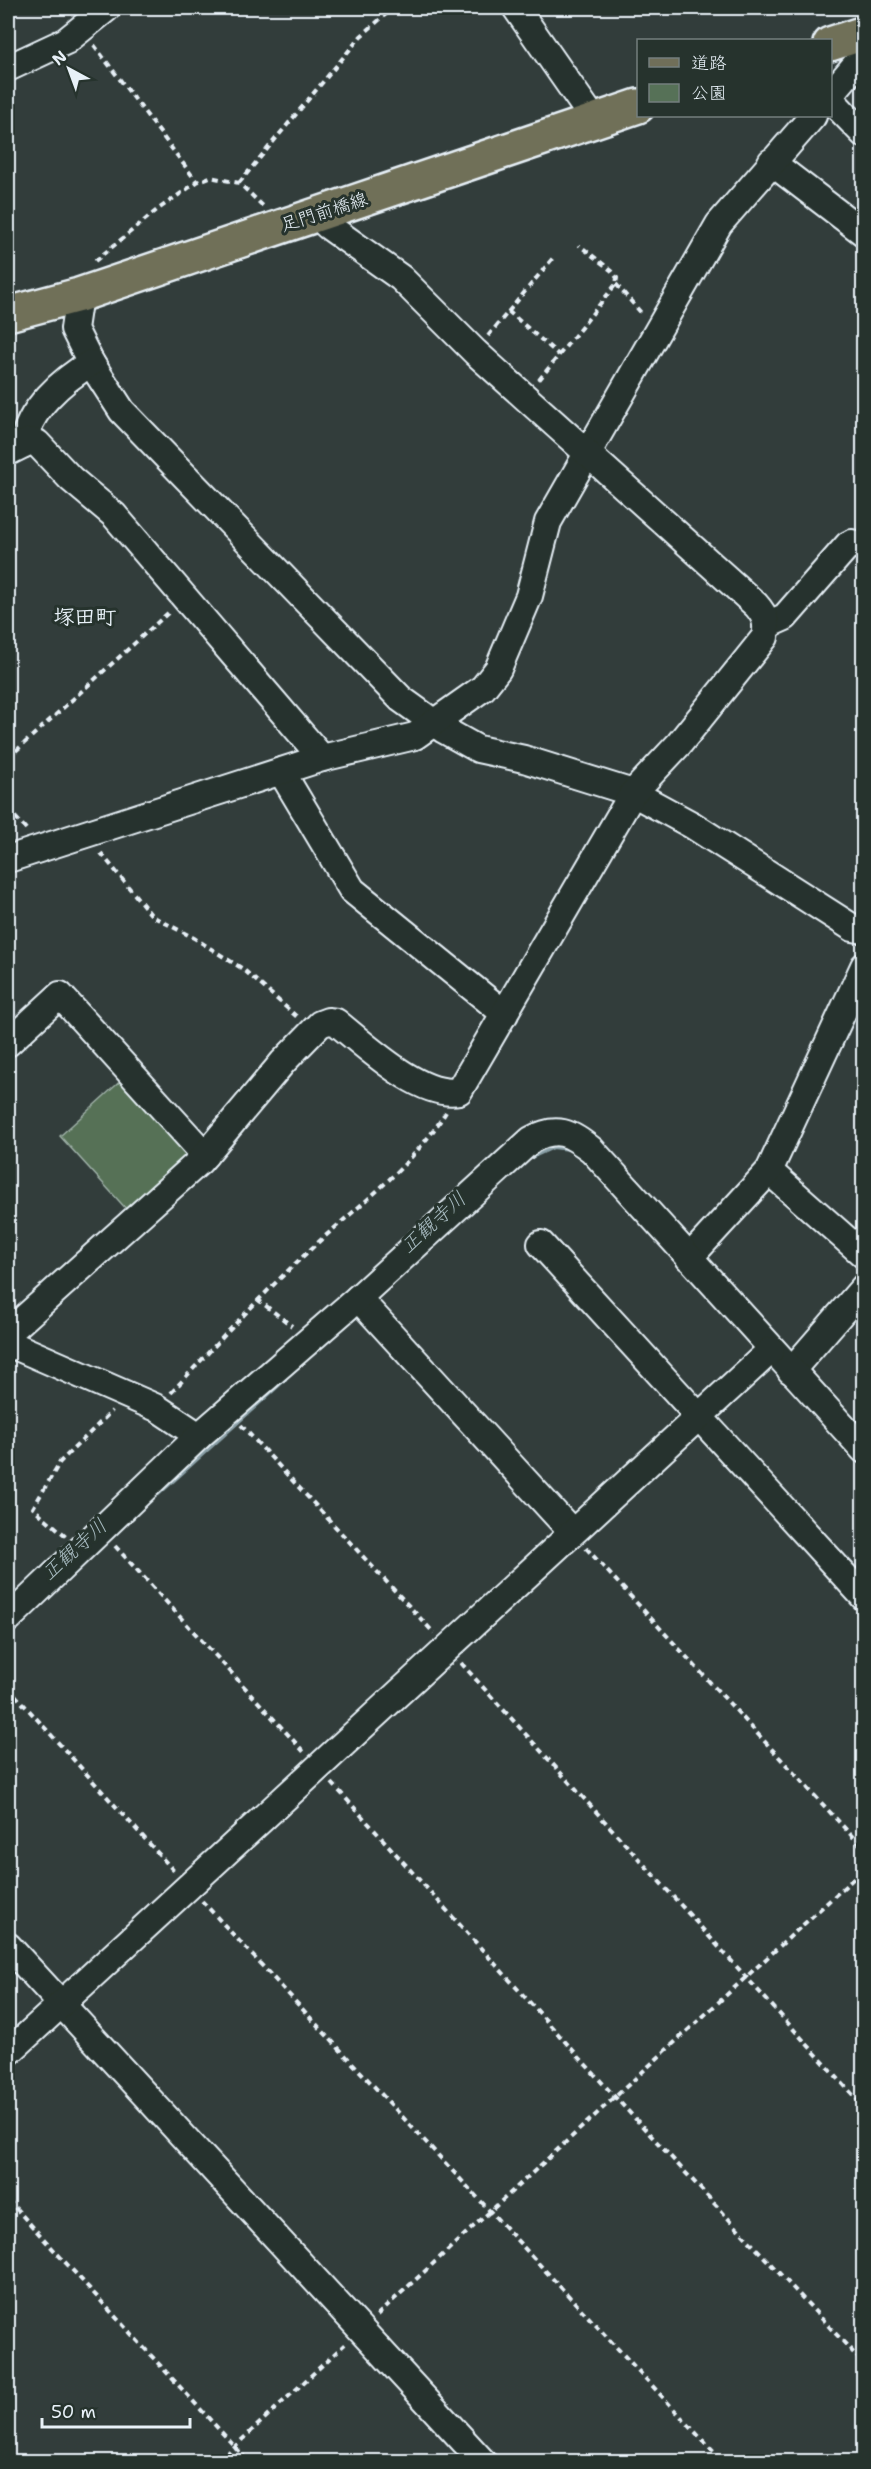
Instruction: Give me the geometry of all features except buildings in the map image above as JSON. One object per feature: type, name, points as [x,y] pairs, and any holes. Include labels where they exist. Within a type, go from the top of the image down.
[{"type":"main road","points":[[832,44],[864,33]]},
{"type":"main road","name":"足門前橋線","points":[[8,314],[79,295],[637,107]]},
{"type":"street","points":[[8,68],[66,41],[106,8]]},
{"type":"street","points":[[516,8],[594,120]]},
{"type":"street","points":[[832,96],[864,55]]},
{"type":"street","points":[[832,98],[864,134]]},
{"type":"street","points":[[8,859],[322,758],[415,736],[483,688],[498,669],[529,597],[548,522],[724,214],[812,117]]},
{"type":"street","points":[[771,162],[864,233]]},
{"type":"street","points":[[8,1333],[205,1155],[283,1062],[313,1031],[328,1021],[336,1022],[405,1075],[438,1091],[459,1091],[633,794],[679,744],[761,644],[767,625],[765,617],[756,605],[475,352],[401,278],[328,226],[317,215]]},
{"type":"street","points":[[79,295],[74,329],[91,363],[122,411],[384,682],[434,723],[478,749],[524,759],[633,794],[692,825],[853,928],[864,930]]},
{"type":"street","points":[[16,448],[29,423],[48,399],[76,372],[91,363]]},
{"type":"street","points":[[16,448],[30,441],[37,443],[71,479],[114,514],[322,758]]},
{"type":"street","points":[[767,625],[785,617],[848,545],[852,543],[864,547]]},
{"type":"street","points":[[281,771],[352,890],[505,1014]]},
{"type":"street","points":[[689,1258],[769,1171],[778,1148],[859,993],[864,966]]},
{"type":"street","points":[[8,1043],[60,995],[205,1155]]},
{"type":"street","points":[[8,1619],[199,1436],[358,1298],[531,1140],[545,1133],[559,1131],[574,1136],[592,1150],[864,1450]]},
{"type":"street","points":[[769,1171],[864,1255]]},
{"type":"street","points":[[541,1244],[864,1597]]},
{"type":"street","points":[[791,1371],[864,1287]]},
{"type":"street","points":[[358,1298],[572,1532]]},
{"type":"street","points":[[8,1343],[157,1408],[199,1436]]},
{"type":"street","points":[[8,2053],[771,1350]]},
{"type":"street","points":[[8,1946],[483,2462]]},
{"type":"path","points":[[238,183],[361,36],[393,8]]},
{"type":"path","points":[[82,30],[197,182]]},
{"type":"path","points":[[79,295],[80,280],[86,268],[157,210],[197,182],[210,177],[238,183],[284,224]]},
{"type":"path","points":[[525,396],[616,284],[617,278],[612,271],[579,245]]},
{"type":"path","points":[[475,352],[553,258]]},
{"type":"path","points":[[616,284],[637,309],[660,326]]},
{"type":"path","points":[[508,311],[559,355]]},
{"type":"path","points":[[8,758],[185,597]]},
{"type":"path","points":[[85,833],[152,916],[194,938],[243,969],[313,1031]]},
{"type":"path","points":[[157,1408],[257,1299],[382,1187],[435,1132],[459,1091]]},
{"type":"path","points":[[257,1299],[309,1340]]},
{"type":"path","points":[[82,1549],[33,1508],[60,1462],[104,1421],[125,1394]]},
{"type":"path","points":[[229,1411],[864,2107]]},
{"type":"path","points":[[100,1530],[318,1767],[615,2097],[864,2364]]},
{"type":"path","points":[[572,1532],[864,1849]]},
{"type":"path","points":[[8,1687],[188,1886],[723,2462]]},
{"type":"path","points":[[218,2462],[864,1869]]},
{"type":"path","points":[[8,2200],[249,2462]]},
{"type":"path","points":[[8,2453],[15,2462]]},
{"type":"green space","points":[[125,1077],[191,1157],[129,1212],[60,1136]]},
{"type":"waterway","name":"正観寺川","points":[[529,1157],[553,1146],[570,1148]]},
{"type":"waterway","name":"正観寺川","points":[[158,1493],[284,1379]]},
{"type":"district","name":"塚田町","points":[[85,617]]}]
